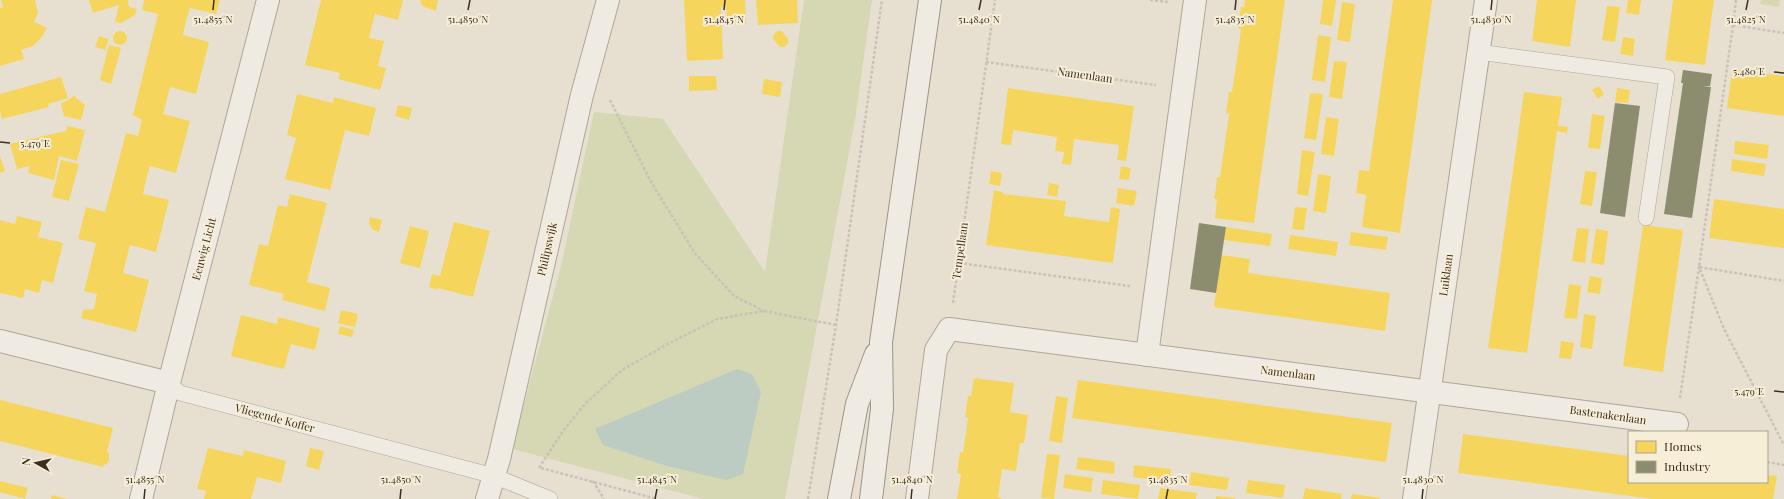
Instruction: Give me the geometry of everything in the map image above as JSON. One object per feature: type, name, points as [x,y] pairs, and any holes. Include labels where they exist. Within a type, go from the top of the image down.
[{"type":"street","name":"Eeuwig Licht","points":[[141,499],[169,383],[268,0]]},
{"type":"street","name":"Philipswijk","points":[[488,499],[582,95],[608,0]]},
{"type":"street","points":[[871,499],[882,409],[881,342],[930,0]]},
{"type":"street","points":[[1147,355],[1195,0]]},
{"type":"street","name":"Luiklaan","points":[[1414,499],[1486,0]]},
{"type":"street","points":[[917,499],[936,350],[950,329]]},
{"type":"street","name":"Namenlaan","points":[[950,329],[1430,392]]},
{"type":"street","name":"Vliegende Koffer","points":[[0,341],[169,383]]},
{"type":"street","points":[[839,499],[857,404],[881,342]]},
{"type":"street","name":"Bastenakenlaan","points":[[1430,392],[1677,424]]},
{"type":"lane","points":[[1478,52],[1667,77],[1646,218]]},
{"type":"lane","name":"Vliegende Koffer","points":[[169,383],[180,393],[494,476],[550,499]]},
{"type":"path","points":[[808,499],[836,325],[882,0]]},
{"type":"path","name":"Tempellaan","points":[[950,329],[995,0]]},
{"type":"path","points":[[1677,424],[1736,0]]},
{"type":"path","points":[[1733,25],[1784,33]]},
{"type":"path","name":"Namenlaan","points":[[986,62],[1183,88]]},
{"type":"path","points":[[582,95],[609,99],[650,180],[694,252],[734,296],[764,311],[836,325]]},
{"type":"path","points":[[959,263],[1156,290]]},
{"type":"path","points":[[1699,267],[1784,281]]},
{"type":"path","points":[[1699,267],[1724,329],[1784,445]]},
{"type":"path","points":[[540,468],[563,431],[585,404],[622,370],[666,345],[717,319],[764,311]]},
{"type":"path","points":[[1768,462],[1784,465]]},
{"type":"path","points":[[604,499],[593,481],[657,499]]},
{"type":"green space","points":[[804,0],[872,0],[855,120],[785,499],[704,499],[512,449],[562,262],[594,112],[663,119],[765,272]]},
{"type":"green space","points":[[1761,0],[1780,0],[1779,7],[1760,4]]},
{"type":"shaded area","points":[[737,369],[752,374],[761,392],[743,474],[726,480],[667,466],[603,445],[595,429]]},
{"type":"building: Homes","points":[[1,0],[35,0],[38,13],[34,22],[47,28],[41,38],[33,46],[21,50],[24,59],[0,66],[0,8],[3,7]]},
{"type":"building: Homes","points":[[89,0],[128,0],[129,7],[137,9],[135,15],[121,23],[115,22],[119,5],[93,13]]},
{"type":"building: Homes","points":[[144,0],[220,0],[216,14],[190,8],[186,21],[183,35],[209,42],[196,94],[170,87],[163,114],[190,121],[176,173],[150,166],[146,180],[143,194],[169,200],[156,252],[130,245],[123,273],[149,280],[136,332],[81,318],[83,310],[94,309],[97,294],[84,291],[96,243],[78,239],[86,207],[105,212],[126,133],[138,136],[142,120],[133,115],[158,14],[142,10]]},
{"type":"building: Homes","points":[[321,0],[403,0],[398,20],[375,14],[369,38],[384,41],[378,66],[386,68],[380,90],[338,79],[340,73],[305,65]]},
{"type":"building: Homes","points":[[421,0],[438,0],[436,11],[424,7],[420,2]]},
{"type":"building: Homes","points":[[684,0],[745,0],[746,24],[727,25],[726,6],[721,7],[723,59],[687,61]]},
{"type":"building: Homes","points":[[756,0],[797,0],[798,23],[758,25]]},
{"type":"building: Homes","points":[[1245,0],[1285,0],[1254,223],[1215,218],[1217,199],[1214,199],[1217,177],[1220,177],[1229,114],[1226,113],[1229,92],[1232,92],[1238,52],[1241,29],[1238,28],[1241,7],[1244,7]]},
{"type":"building: Homes","points":[[1323,0],[1336,0],[1332,26],[1320,24]]},
{"type":"building: Homes","points":[[1393,0],[1432,0],[1400,233],[1362,227],[1366,195],[1356,193],[1359,170],[1369,171]]},
{"type":"building: Homes","points":[[1537,0],[1576,0],[1570,47],[1532,41]]},
{"type":"building: Homes","points":[[1628,0],[1641,0],[1639,15],[1626,13]]},
{"type":"building: Homes","points":[[1673,0],[1714,0],[1705,65],[1665,60]]},
{"type":"building: Homes","points":[[1342,2],[1355,4],[1350,42],[1337,40]]},
{"type":"building: Homes","points":[[1607,6],[1620,7],[1615,42],[1602,40]]},
{"type":"building: Homes","points":[[120,31],[125,33],[127,38],[125,43],[120,45],[115,43],[113,38],[115,33]]},
{"type":"building: Homes","points":[[777,31],[782,31],[788,39],[788,44],[784,47],[780,47],[773,39],[774,34]]},
{"type":"building: Homes","points":[[1318,35],[1331,37],[1325,82],[1312,80]]},
{"type":"building: Homes","points":[[99,36],[109,39],[105,50],[95,47]]},
{"type":"building: Homes","points":[[1623,37],[1635,39],[1633,56],[1620,54]]},
{"type":"building: Homes","points":[[109,45],[121,48],[111,84],[100,80]]},
{"type":"building: Homes","points":[[1334,61],[1347,62],[1342,99],[1329,97]]},
{"type":"building: Homes","points":[[1732,69],[1784,76],[1784,116],[1727,108]]},
{"type":"building: Homes","points":[[689,76],[716,76],[717,90],[689,91]]},
{"type":"building: Homes","points":[[61,77],[68,98],[48,104],[49,107],[2,119],[0,111],[0,94]]},
{"type":"building: Homes","points":[[764,79],[782,82],[780,97],[762,94]]},
{"type":"building: Homes","points":[[1599,86],[1604,94],[1598,99],[1592,90]]},
{"type":"building: Homes","points":[[1008,88],[1134,106],[1126,161],[1117,160],[1119,145],[1074,139],[1071,165],[1062,164],[1064,152],[1055,151],[1057,137],[1013,130],[1011,145],[1001,144]]},
{"type":"building: Homes","points":[[1617,88],[1630,90],[1628,103],[1615,102]]},
{"type":"building: Homes","points":[[1524,92],[1562,97],[1558,126],[1568,127],[1567,133],[1557,131],[1527,353],[1488,348]]},
{"type":"building: Homes","points":[[1310,93],[1323,94],[1316,140],[1304,138]]},
{"type":"building: Homes","points":[[297,94],[333,103],[334,97],[376,108],[369,136],[345,130],[330,190],[285,179],[296,138],[287,135]]},
{"type":"building: Homes","points":[[74,96],[85,105],[81,120],[64,116],[61,104]]},
{"type":"building: Homes","points":[[398,105],[412,108],[409,120],[395,116]]},
{"type":"building: Homes","points":[[1592,114],[1605,116],[1600,149],[1588,148]]},
{"type":"building: Homes","points":[[1326,117],[1339,119],[1334,156],[1321,154]]},
{"type":"building: Homes","points":[[67,126],[85,130],[77,161],[59,156],[54,180],[28,173],[30,166],[17,169],[10,144],[66,131]]},
{"type":"building: Homes","points":[[1735,141],[1769,145],[1767,159],[1734,154]]},
{"type":"building: Homes","points":[[1302,150],[1315,152],[1308,196],[1297,194]]},
{"type":"building: Homes","points":[[0,156],[5,171],[0,173]]},
{"type":"building: Homes","points":[[1732,159],[1766,164],[1764,176],[1731,171]]},
{"type":"building: Homes","points":[[61,160],[79,164],[69,201],[52,197]]},
{"type":"building: Homes","points":[[1121,166],[1131,168],[1129,180],[1119,179]]},
{"type":"building: Homes","points":[[991,171],[1002,173],[1000,186],[989,184]]},
{"type":"building: Homes","points":[[1585,171],[1597,172],[1592,206],[1580,204]]},
{"type":"building: Homes","points":[[1318,174],[1331,176],[1326,213],[1313,211]]},
{"type":"building: Homes","points":[[1049,183],[1059,185],[1057,197],[1047,195]]},
{"type":"building: Homes","points":[[1118,188],[1137,191],[1134,206],[1116,203]]},
{"type":"building: Homes","points":[[994,190],[1003,192],[1003,194],[1066,201],[1064,216],[1109,222],[1111,207],[1120,209],[1113,263],[986,245]]},
{"type":"building: Homes","points":[[290,194],[327,203],[307,282],[330,288],[325,311],[282,300],[284,294],[249,285],[259,244],[268,246],[278,205],[287,207]]},
{"type":"building: Homes","points":[[1714,199],[1784,209],[1784,248],[1709,238]]},
{"type":"building: Homes","points":[[1295,207],[1307,208],[1304,230],[1292,229]]},
{"type":"building: Homes","points":[[17,216],[42,222],[38,237],[63,243],[53,283],[42,280],[39,293],[25,289],[23,298],[0,293],[0,220],[15,224]]},
{"type":"building: Homes","points":[[370,217],[382,220],[379,232],[373,230],[369,224]]},
{"type":"building: Homes","points":[[454,222],[490,231],[473,297],[429,287],[432,274],[440,276]]},
{"type":"building: Homes","points":[[1643,225],[1683,230],[1663,372],[1623,366]]},
{"type":"building: Homes","points":[[410,226],[429,231],[420,268],[400,263]]},
{"type":"building: Homes","points":[[1225,227],[1272,234],[1270,246],[1224,240]]},
{"type":"building: Homes","points":[[1577,228],[1589,229],[1585,263],[1572,261]]},
{"type":"building: Homes","points":[[1596,229],[1608,231],[1604,265],[1591,263]]},
{"type":"building: Homes","points":[[1351,232],[1388,237],[1386,250],[1349,245]]},
{"type":"building: Homes","points":[[1290,235],[1338,242],[1336,256],[1288,249]]},
{"type":"building: Homes","points":[[1221,255],[1250,259],[1248,273],[1390,293],[1385,331],[1214,307]]},
{"type":"building: Homes","points":[[1590,276],[1602,278],[1600,294],[1587,292]]},
{"type":"building: Homes","points":[[1569,284],[1581,286],[1577,319],[1564,318]]},
{"type":"building: Homes","points":[[341,310],[358,314],[355,327],[338,323]]},
{"type":"building: Homes","points":[[1584,314],[1596,316],[1592,349],[1580,347]]},
{"type":"building: Homes","points":[[241,315],[277,324],[278,317],[320,328],[315,350],[291,344],[284,369],[231,356]]},
{"type":"building: Homes","points":[[340,326],[354,330],[352,337],[338,334]]},
{"type":"building: Homes","points":[[1561,341],[1574,343],[1571,359],[1559,358]]},
{"type":"building: Homes","points":[[974,378],[1014,383],[1010,412],[1028,415],[1024,443],[1020,443],[1016,471],[1002,469],[998,497],[1003,499],[957,499],[961,474],[957,473],[960,452],[963,453],[968,418],[965,417],[968,396],[971,396]]},
{"type":"building: Homes","points":[[1078,380],[1392,423],[1386,462],[1072,418]]},
{"type":"building: Homes","points":[[1056,396],[1068,398],[1062,443],[1049,441]]},
{"type":"building: Homes","points":[[0,400],[113,428],[107,452],[109,453],[109,461],[106,465],[104,464],[103,467],[0,441]]},
{"type":"building: Homes","points":[[1463,434],[1628,456],[1628,483],[1768,483],[1768,475],[1777,476],[1773,499],[1652,499],[1458,473]]},
{"type":"building: Homes","points":[[208,448],[243,456],[244,450],[286,461],[281,483],[257,477],[251,499],[204,499],[206,491],[197,489]]},
{"type":"building: Homes","points":[[310,448],[324,451],[319,470],[306,466]]},
{"type":"building: Homes","points":[[1047,454],[1060,455],[1054,499],[1041,498]]},
{"type":"building: Homes","points":[[1078,457],[1115,462],[1114,474],[1076,469]]},
{"type":"building: Homes","points":[[1134,465],[1171,469],[1170,482],[1133,477]]},
{"type":"building: Homes","points":[[1191,472],[1229,478],[1227,490],[1189,485]]},
{"type":"building: Homes","points":[[1065,474],[1093,478],[1091,492],[1063,488]]},
{"type":"building: Homes","points":[[1103,480],[1140,485],[1138,499],[1101,494]]},
{"type":"building: Homes","points":[[1248,480],[1285,485],[1283,498],[1246,493]]},
{"type":"building: Homes","points":[[0,481],[28,488],[25,499],[0,492]]},
{"type":"building: Homes","points":[[1160,488],[1197,493],[1196,499],[1158,499]]},
{"type":"building: Homes","points":[[1305,488],[1342,494],[1341,499],[1303,499]]},
{"type":"building: Homes","points":[[1352,494],[1381,498],[1351,499]]},
{"type":"building: Homes","points":[[52,495],[67,499],[51,499]]},
{"type":"building: Homes","points":[[1216,496],[1235,498],[1235,499],[1216,499]]},
{"type":"building: Industry","points":[[1683,70],[1712,74],[1710,86],[1703,86],[1711,87],[1692,218],[1664,214],[1683,83],[1681,83]]},
{"type":"building: Industry","points":[[1615,103],[1640,106],[1625,217],[1600,213]]},
{"type":"building: Industry","points":[[1199,223],[1226,227],[1216,293],[1190,289]]}]
